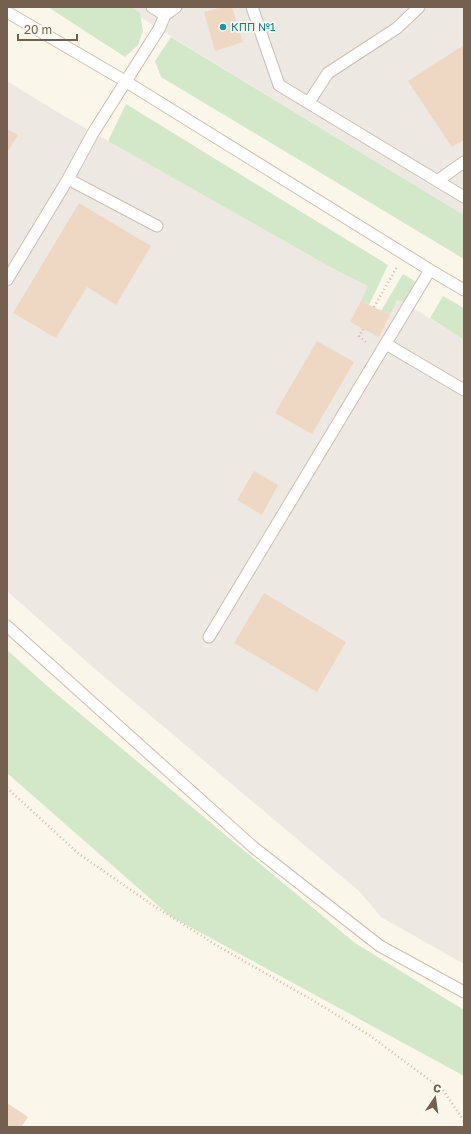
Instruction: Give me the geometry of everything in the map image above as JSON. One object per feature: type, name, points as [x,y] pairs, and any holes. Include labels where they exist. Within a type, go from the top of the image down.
[{"type":"lane","points":[[152,7],[165,15]]},
{"type":"lane","points":[[7,280],[125,81],[159,29],[165,15],[176,7]]},
{"type":"lane","points":[[264,7],[253,10],[279,84],[464,197]]},
{"type":"lane","points":[[309,102],[328,73],[397,28],[418,7]]},
{"type":"lane","points":[[7,12],[125,81],[464,290]]},
{"type":"lane","points":[[437,180],[464,162]]},
{"type":"lane","points":[[68,179],[157,226]]},
{"type":"lane","points":[[209,637],[430,270]]},
{"type":"lane","points":[[386,344],[464,390]]},
{"type":"lane","points":[[7,626],[253,847],[380,946],[464,992]]},
{"type":"path","points":[[374,308],[397,267]]},
{"type":"path","points":[[7,788],[79,854],[144,900],[221,948],[314,1001],[375,1040],[443,1090],[464,1121]]},
{"type":"shaded area","points":[[125,7],[464,7],[464,215],[159,29]]},
{"type":"shaded area","points":[[7,81],[64,116],[332,268],[369,286],[361,301],[390,315],[397,300],[410,306],[464,340],[464,964],[381,917],[359,891],[95,669],[7,591]]},
{"type":"green space","points":[[48,7],[131,7],[140,13],[143,31],[138,45],[125,57]]},
{"type":"green space","points":[[171,37],[464,215],[464,259],[161,77],[155,61]]},
{"type":"green space","points":[[126,104],[388,265],[369,305],[361,301],[368,286],[332,268],[108,141]]},
{"type":"green space","points":[[403,274],[416,282],[404,303],[397,300],[390,315],[381,311]]},
{"type":"green space","points":[[443,296],[464,308],[464,340],[430,318]]},
{"type":"green space","points":[[7,650],[54,692],[355,943],[464,1010],[464,1076],[170,916],[7,773]]},
{"type":"building","name":"КПП №1","points":[[222,7],[232,7],[243,42],[215,51],[204,12]]},
{"type":"building","points":[[464,45],[464,140],[452,147],[408,81]]},
{"type":"building","points":[[7,129],[18,135],[7,153]]},
{"type":"building","points":[[79,203],[151,246],[116,305],[87,287],[56,338],[13,313]]},
{"type":"building","points":[[361,301],[390,315],[379,337],[350,322]]},
{"type":"building","points":[[317,341],[354,362],[312,434],[275,413]]},
{"type":"building","points":[[254,471],[278,485],[262,515],[237,500]]},
{"type":"building","points":[[264,593],[346,642],[317,692],[234,643]]},
{"type":"building","points":[[7,1103],[28,1117],[21,1127],[7,1127]]},
{"type":"place","name":"КПП №1","points":[[223,27]]}]
